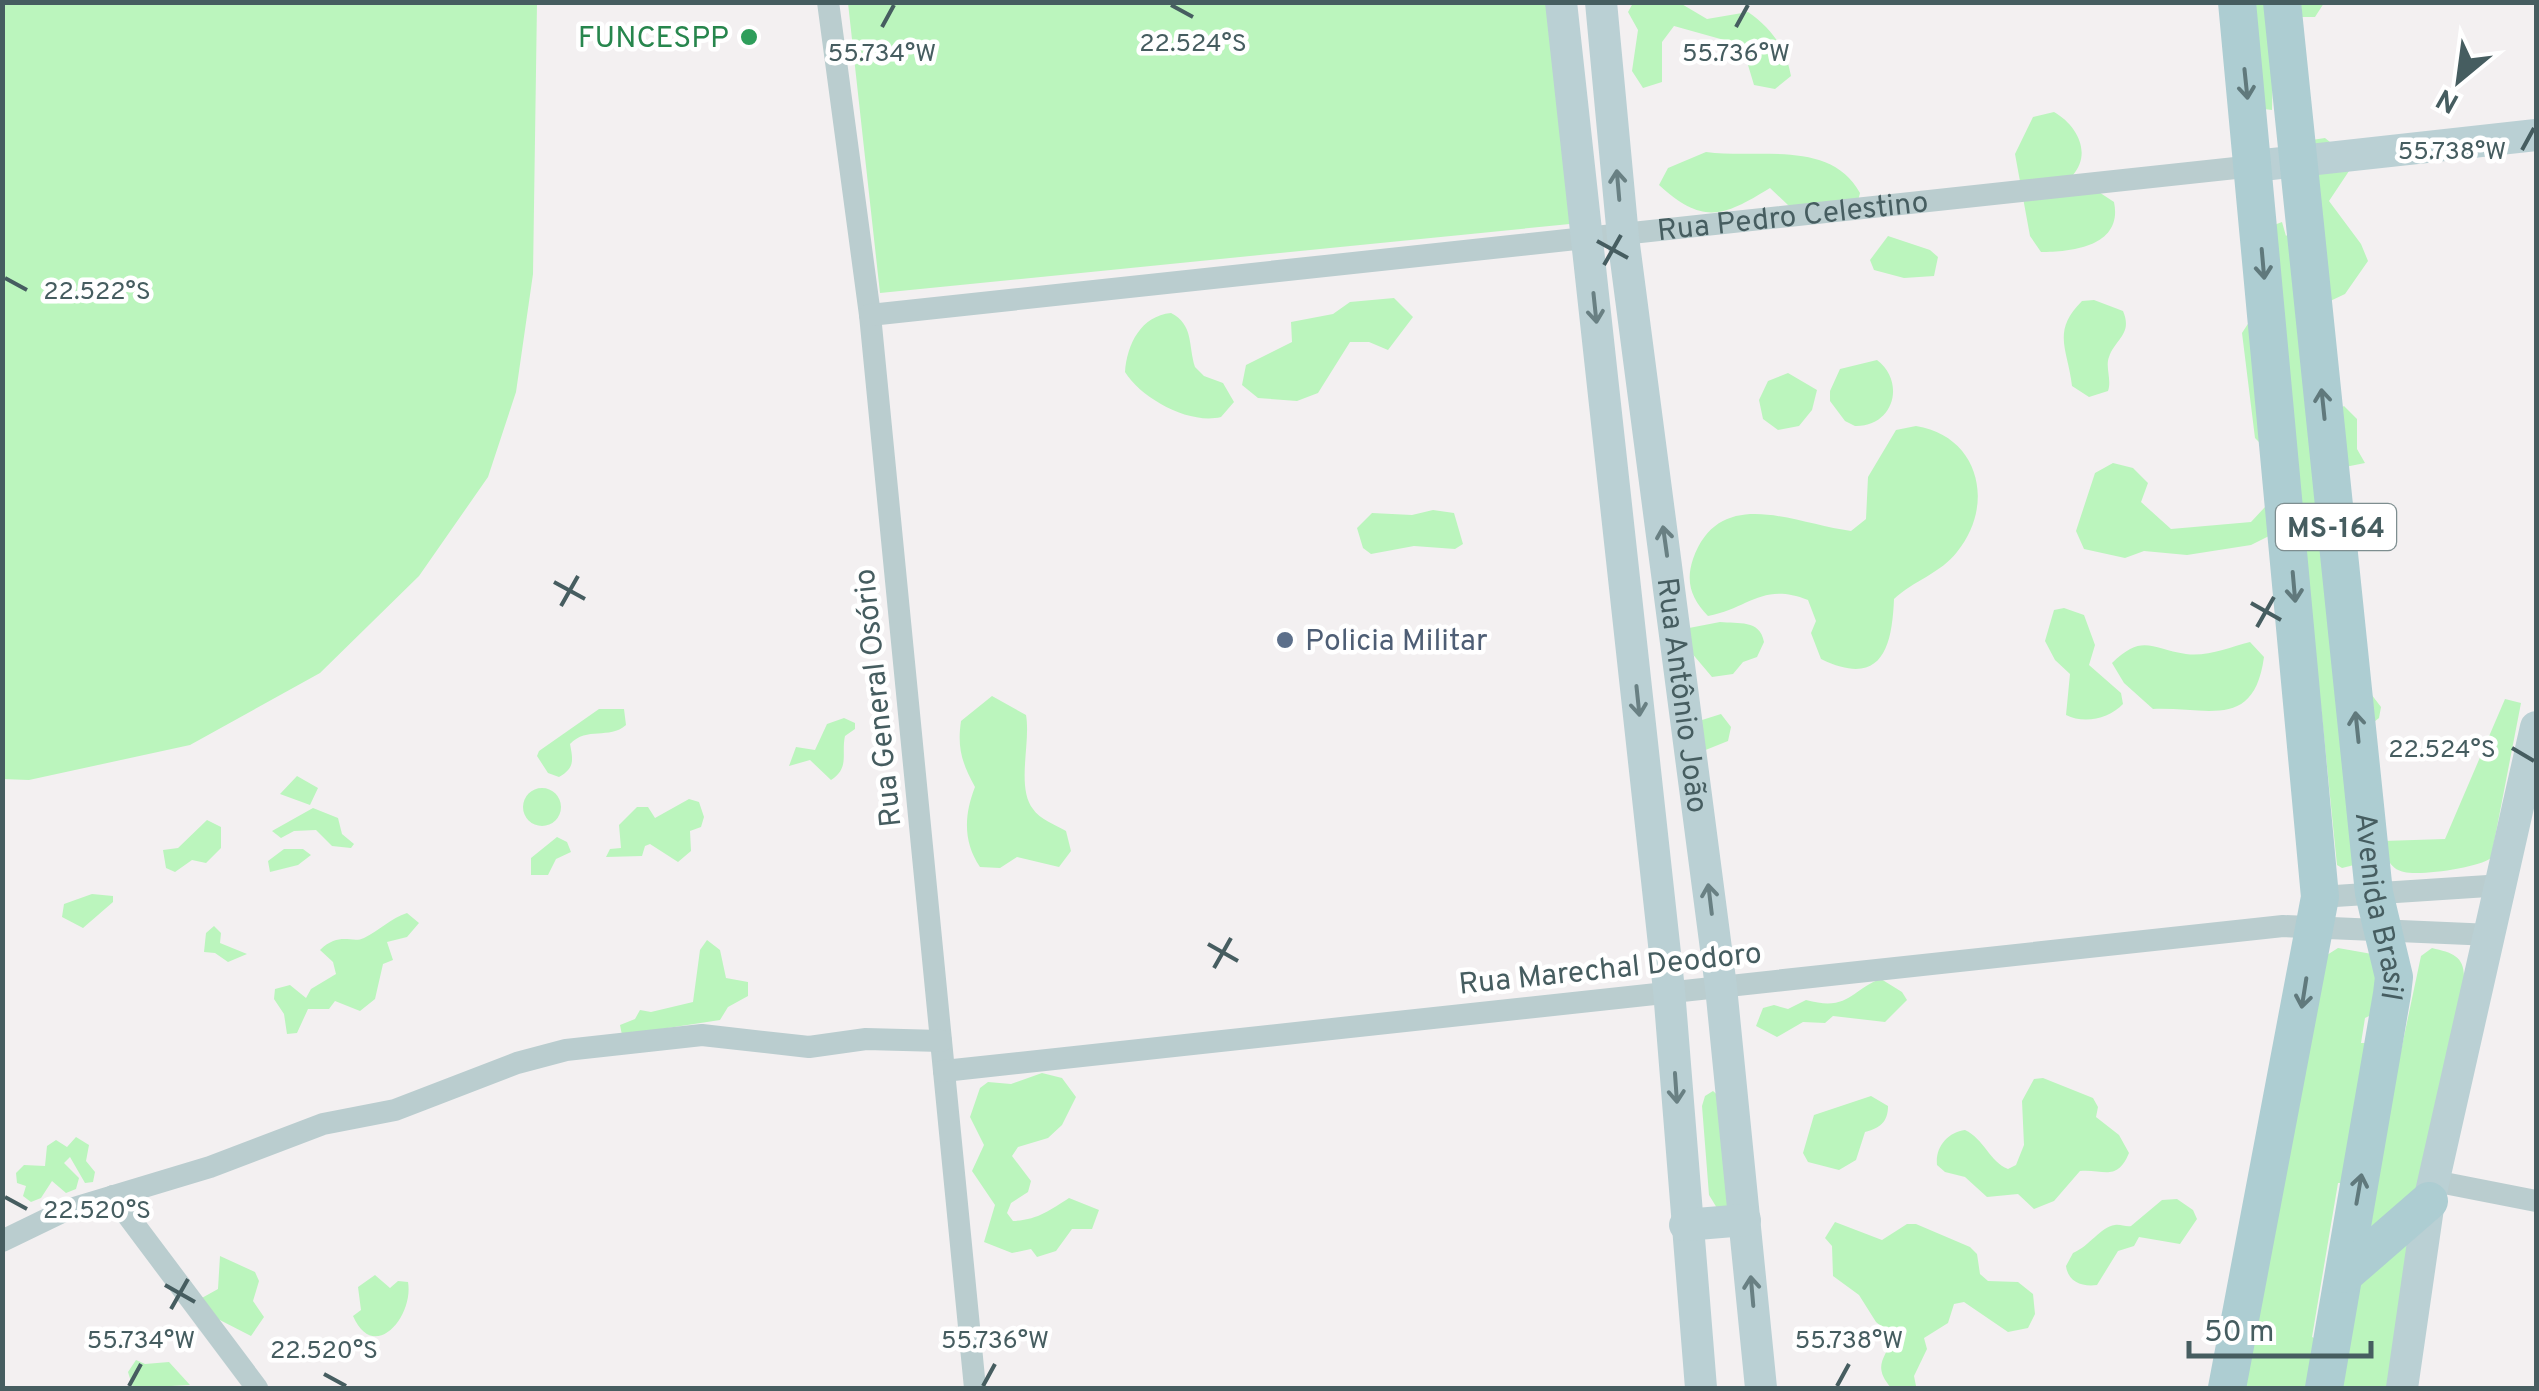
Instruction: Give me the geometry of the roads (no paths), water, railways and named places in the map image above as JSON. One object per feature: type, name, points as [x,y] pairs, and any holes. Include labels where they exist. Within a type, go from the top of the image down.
[{"type":"main road","name":"Rua Antônio João","points":[[1562,2],[1669,990],[1701,1388]]},
{"type":"main road","name":"Rua Antônio João","points":[[1601,2],[1623,237],[1677,627],[1720,987],[1761,1388]]},
{"type":"main road","name":"Avenida Brasil","points":[[2226,1388],[2297,1036],[2306,918],[2254,166],[2237,2]]},
{"type":"main road","name":"Avenida Brasil","points":[[2282,2],[2374,894],[2392,994],[2324,1388]]},
{"type":"main road","name":"Rua Pedro Celestino","points":[[2254,166],[2536,135]]},
{"type":"main road","points":[[1632,634],[1677,627]]},
{"type":"main road","points":[[2402,1388],[2431,1191],[2536,727]]},
{"type":"main road","points":[[2345,1274],[2431,1191]]},
{"type":"main road","points":[[1685,1225],[1746,1220]]},
{"type":"street","name":"Rua General Osório","points":[[828,2],[870,315],[975,1388]]},
{"type":"street","name":"Rua Pedro Celestino","points":[[870,315],[1587,241],[2254,166]]},
{"type":"street","name":"Rua Marechal Deodoro","points":[[944,1071],[1720,987],[2306,918],[2374,894],[2503,886]]},
{"type":"street","name":"Rua Marechal Deodoro","points":[[2306,918],[2384,933],[2492,935]]},
{"type":"street","points":[[2,1241],[64,1211],[210,1168],[324,1124],[396,1110],[517,1064],[566,1050],[702,1035],[809,1047],[866,1040],[941,1041]]},
{"type":"street","points":[[2431,1191],[2536,1201]]},
{"type":"street","points":[[113,1196],[256,1388]]},
{"type":"place","name":"FUNCESPP","points":[[749,37]]},
{"type":"place","name":"Policia Militar","points":[[1285,640]]}]
